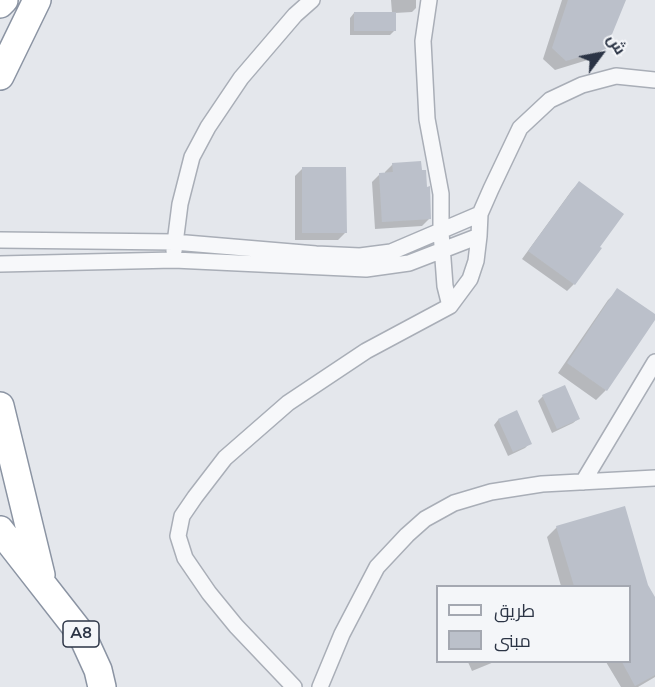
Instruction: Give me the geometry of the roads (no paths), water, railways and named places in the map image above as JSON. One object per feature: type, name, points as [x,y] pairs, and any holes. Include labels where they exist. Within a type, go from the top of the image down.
[{"type":"highway","points":[[0,4],[4,0]]},
{"type":"highway","points":[[0,76],[37,0]]},
{"type":"highway","points":[[1,419],[45,588]]},
{"type":"highway","name":"A8","points":[[0,530],[82,635],[98,670],[102,687]]},
{"type":"street","points":[[174,260],[174,242],[180,204],[192,157],[208,127],[241,78],[312,0]]},
{"type":"street","points":[[429,0],[423,41],[427,119],[441,194],[445,286],[450,306]]},
{"type":"street","points":[[294,687],[236,626],[185,558],[178,536],[182,516],[225,458],[288,403],[366,351],[450,306],[470,279],[476,261],[480,214],[520,128],[550,100],[582,86],[616,76],[655,80]]},
{"type":"street","points":[[479,236],[409,263],[366,269],[316,260],[174,242],[1,240],[2,264],[174,260],[316,260],[391,252],[480,214]]},
{"type":"street","points":[[583,482],[655,362]]},
{"type":"street","points":[[320,687],[342,634],[377,567],[425,519],[454,503],[491,492],[542,484],[655,478]]}]
